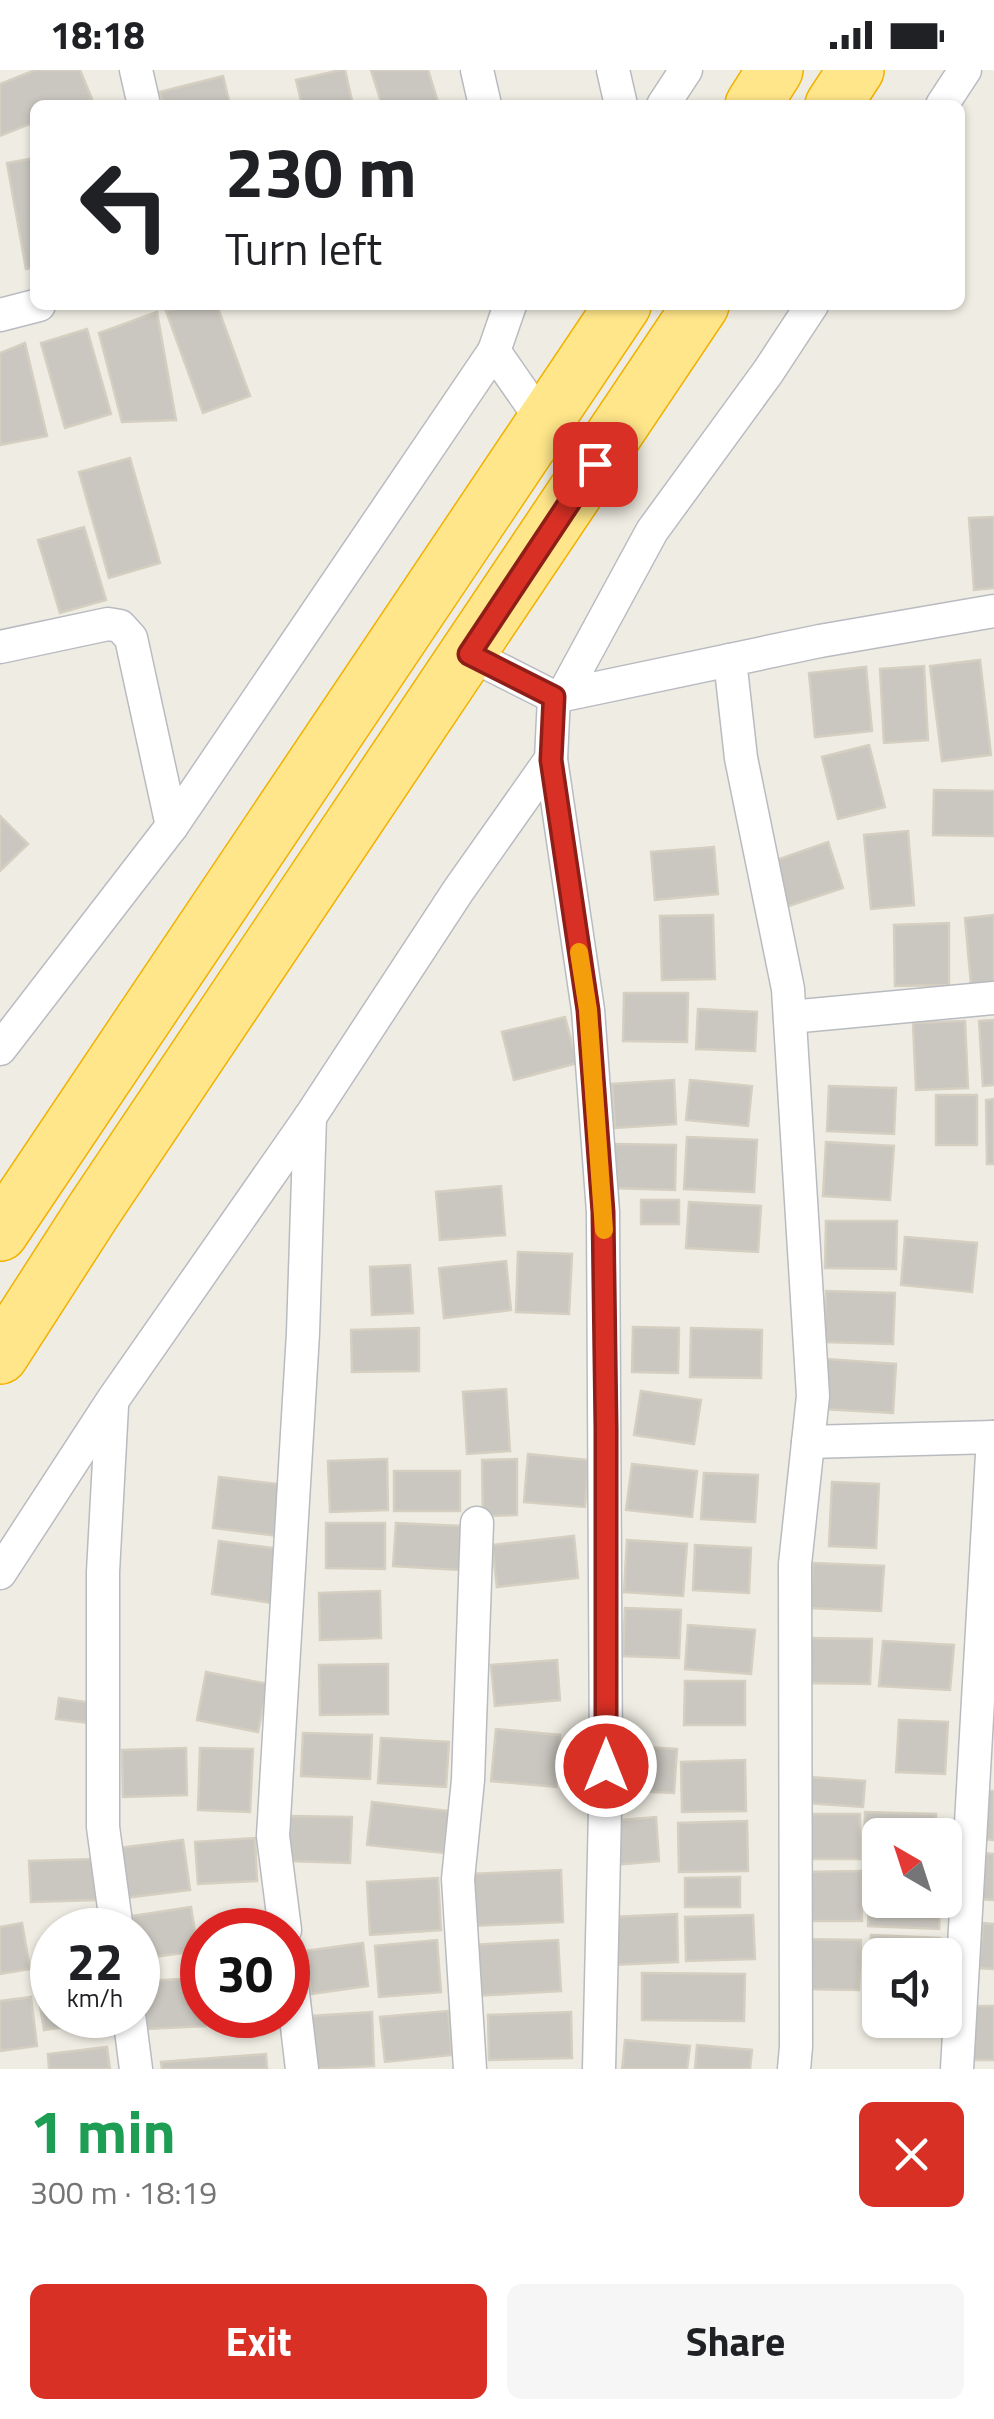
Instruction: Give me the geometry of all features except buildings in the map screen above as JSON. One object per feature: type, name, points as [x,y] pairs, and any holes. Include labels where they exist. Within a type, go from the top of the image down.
[{"type":"highway","points":[[756,100],[775,70]]},
{"type":"highway","points":[[836,100],[856,70]]},
{"type":"highway","points":[[0,1232],[620,310]]},
{"type":"highway","points":[[0,1356],[698,310]]},
{"type":"street","points":[[136,70],[143,100]]},
{"type":"street","points":[[477,70],[484,100]]},
{"type":"street","points":[[613,70],[620,100]]},
{"type":"street","points":[[666,100],[686,70]]},
{"type":"street","points":[[945,100],[965,70]]},
{"type":"street","points":[[0,315],[30,307]]},
{"type":"street","points":[[0,1049],[172,826],[494,351],[508,310]]},
{"type":"street","points":[[599,2069],[606,1727],[603,1212],[588,1010],[551,760],[558,696],[652,531],[809,310]]},
{"type":"street","points":[[494,351],[544,423]]},
{"type":"street","points":[[469,654],[558,696],[820,640],[994,611]]},
{"type":"street","points":[[0,647],[108,624],[120,626],[132,638],[172,826]]},
{"type":"street","points":[[730,660],[741,758],[788,989],[812,1396],[795,1564],[794,2069]]},
{"type":"street","points":[[0,1573],[112,1401],[551,760]]},
{"type":"street","points":[[790,1017],[994,998]]},
{"type":"street","points":[[282,1908],[273,1836],[303,1333],[310,1117]]},
{"type":"street","points":[[112,1401],[103,1572],[103,1827],[114,1908]]},
{"type":"street","points":[[808,1442],[994,1437],[957,2069]]},
{"type":"street","points":[[470,2069],[458,1878],[468,1780],[477,1523]]},
{"type":"street","points":[[131,2038],[136,2069]]},
{"type":"street","points":[[298,2038],[302,2069]]},
{"type":"slow traffic","points":[[579,952],[588,1010],[604,1230]]},
{"type":"route","points":[[595,464],[469,654],[554,697],[551,760],[588,1010],[603,1212],[606,1766]]}]
